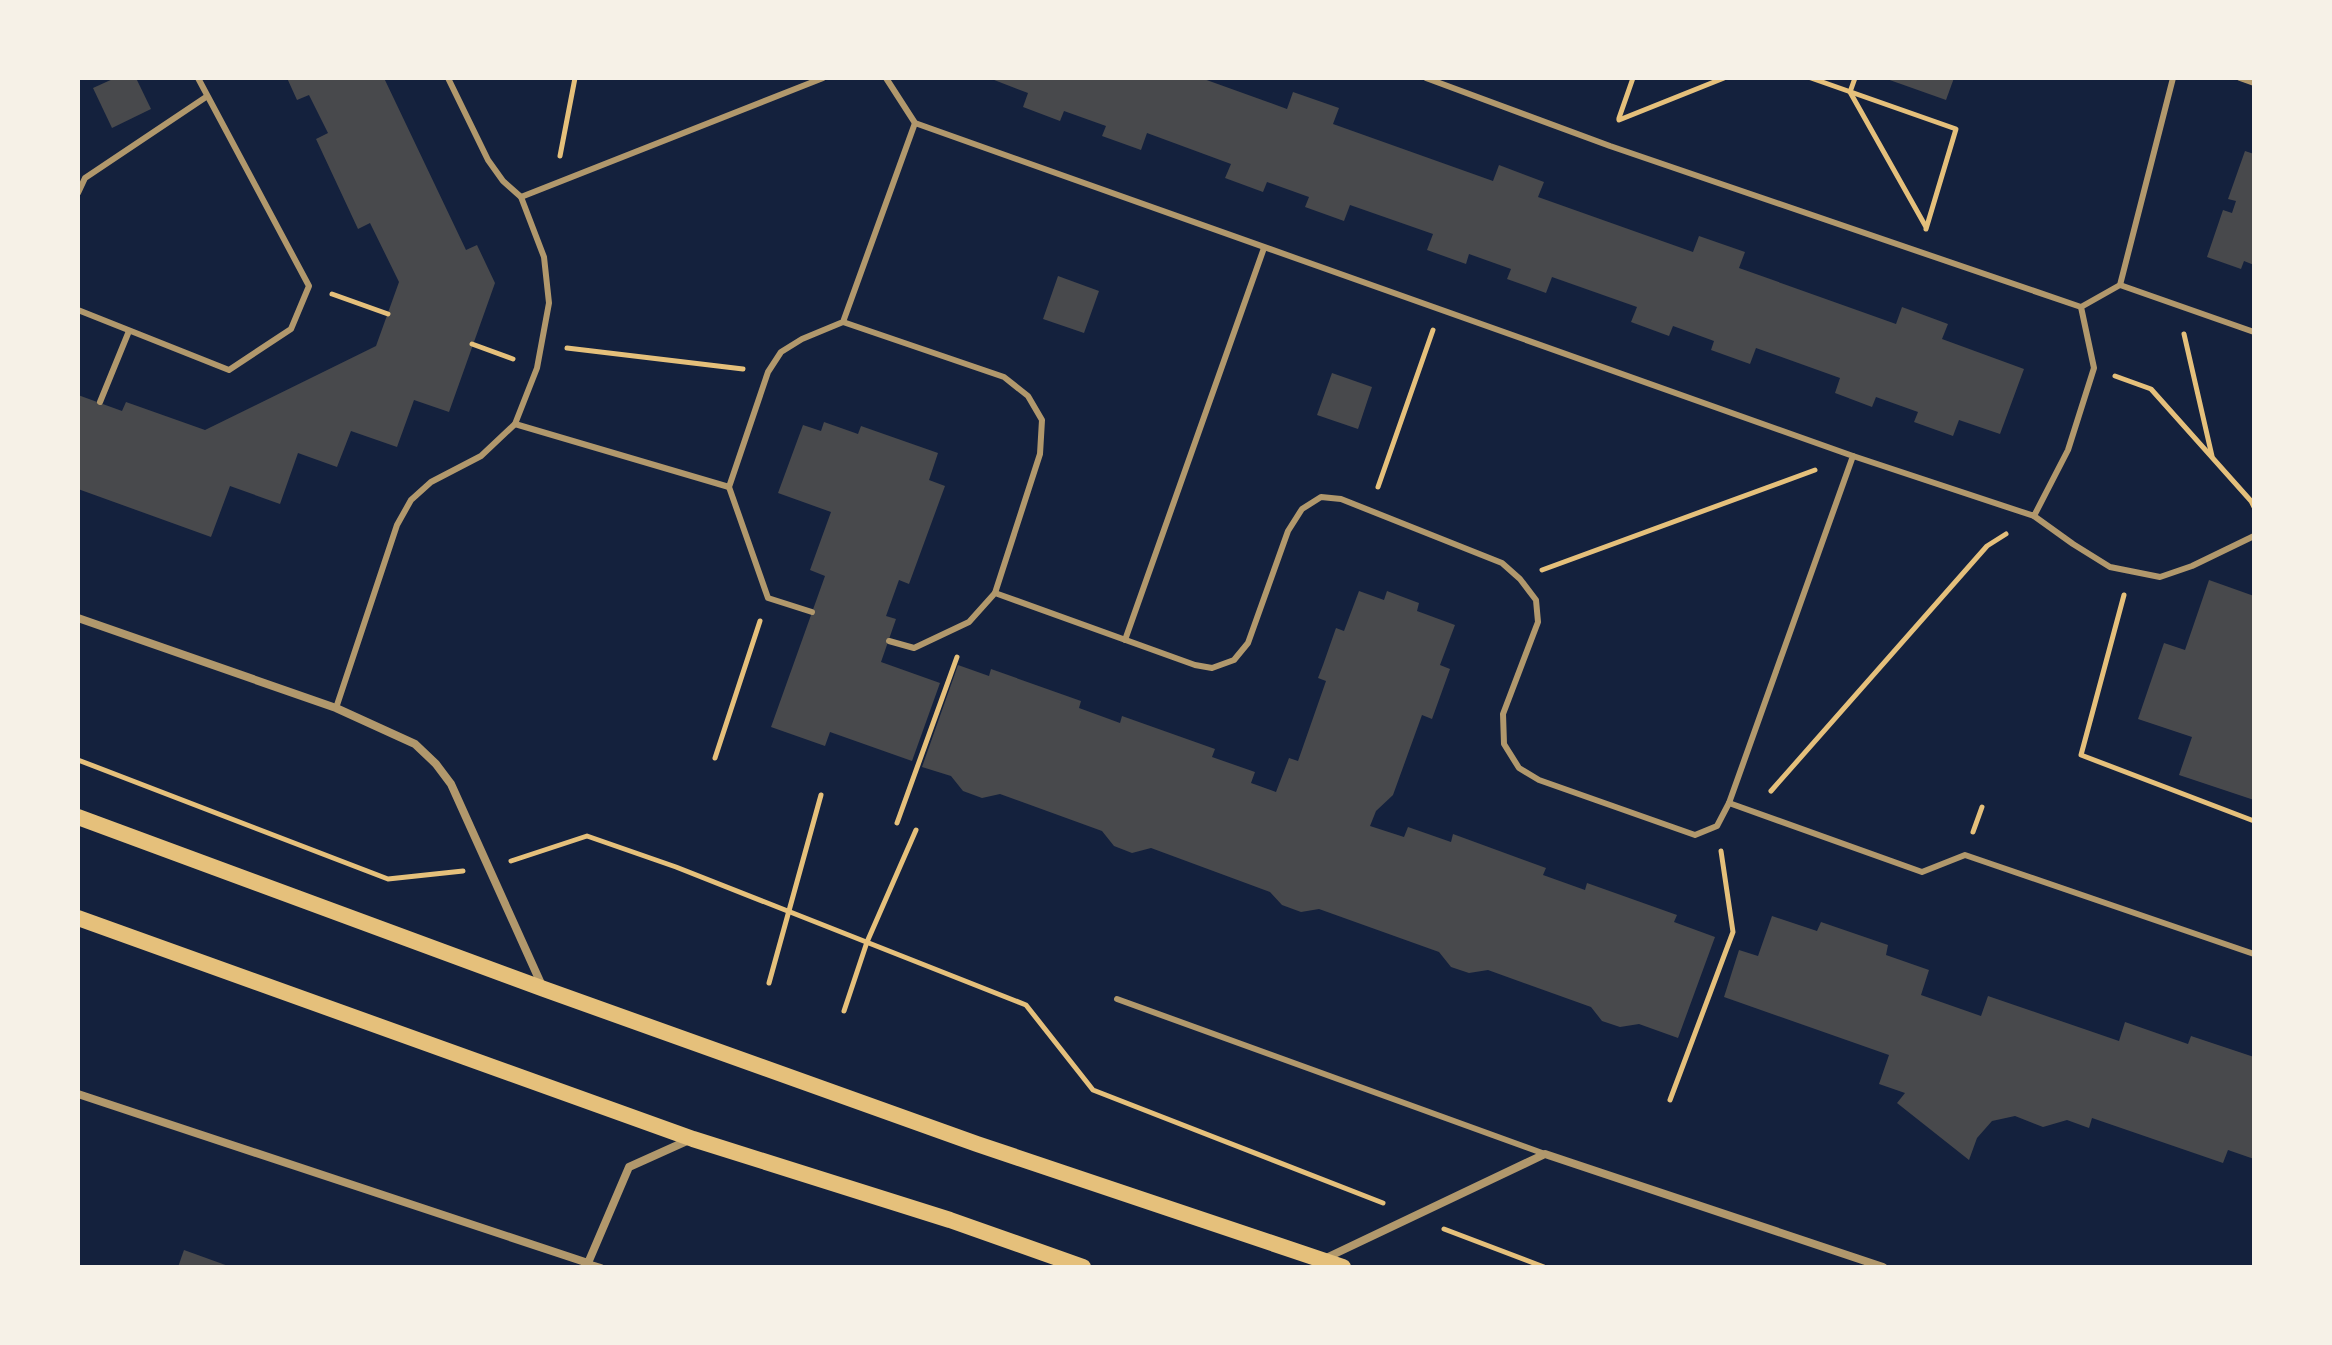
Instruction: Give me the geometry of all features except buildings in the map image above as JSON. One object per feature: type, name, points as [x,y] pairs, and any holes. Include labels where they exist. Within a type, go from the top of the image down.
[{"type":"main road","points":[[78,817],[977,1144],[1343,1267]]},
{"type":"main road","points":[[78,918],[693,1139],[950,1220],[1083,1267]]},
{"type":"street","points":[[78,618],[336,708],[415,744],[451,784],[544,989]]},
{"type":"street","points":[[78,1094],[588,1265],[629,1167],[693,1139]]},
{"type":"street","points":[[1323,1260],[1545,1154],[1883,1267]]},
{"type":"lane","points":[[78,310],[229,370],[291,329],[309,286],[198,78]]},
{"type":"lane","points":[[336,708],[397,525],[411,500],[431,482],[481,456],[515,424],[537,368],[542,345],[549,303],[544,257],[521,197],[503,181],[488,160],[448,78]]},
{"type":"lane","points":[[521,197],[823,78]]},
{"type":"lane","points":[[886,78],[915,123],[1853,456],[2034,516],[2110,567],[2160,577],[2192,566],[2254,536]]},
{"type":"lane","points":[[1426,78],[1610,146],[2081,307],[2120,285],[2173,78]]},
{"type":"lane","points":[[2240,78],[2254,83]]},
{"type":"lane","points":[[78,193],[85,178],[206,97]]},
{"type":"lane","points":[[843,322],[915,123]]},
{"type":"lane","points":[[1125,640],[1264,248]]},
{"type":"lane","points":[[2120,285],[2254,332]]},
{"type":"lane","points":[[2034,516],[2068,450],[2094,368],[2081,307]]},
{"type":"lane","points":[[812,612],[768,598],[729,487],[768,372],[781,352],[802,339],[843,322],[1004,377],[1028,396],[1042,420],[1040,454],[995,593],[969,622],[914,648],[889,641]]},
{"type":"lane","points":[[100,402],[129,331]]},
{"type":"lane","points":[[515,424],[729,487]]},
{"type":"lane","points":[[995,593],[1195,665],[1212,668],[1234,660],[1248,643],[1288,531],[1302,509],[1321,497],[1341,499],[1502,563],[1520,579],[1536,600],[1538,622],[1503,714],[1504,744],[1519,768],[1539,780],[1695,835],[1717,826],[1729,803],[1853,456]]},
{"type":"lane","points":[[1729,803],[1922,872],[1965,855],[2254,954]]},
{"type":"lane","points":[[1117,999],[1545,1154]]},
{"type":"lane","points":[[588,1265],[601,1267]]},
{"type":"path","points":[[555,183],[575,78]]},
{"type":"path","points":[[1610,146],[1633,78]]},
{"type":"path","points":[[1619,120],[1724,78]]},
{"type":"path","points":[[1811,78],[1956,129],[1919,251]]},
{"type":"path","points":[[1855,78],[1850,92],[1926,228]]},
{"type":"path","points":[[309,286],[388,314]]},
{"type":"path","points":[[2177,305],[2212,457]]},
{"type":"path","points":[[1370,511],[1440,310]]},
{"type":"path","points":[[472,344],[537,368]]},
{"type":"path","points":[[542,345],[768,372]]},
{"type":"path","points":[[2094,368],[2151,389],[2254,507]]},
{"type":"path","points":[[1520,579],[1853,456]]},
{"type":"path","points":[[1752,812],[1987,546],[2034,516]]},
{"type":"path","points":[[2130,572],[2081,755],[2254,821]]},
{"type":"path","points":[[715,758],[768,598]]},
{"type":"path","points":[[897,823],[969,622]]},
{"type":"path","points":[[78,760],[388,879],[489,868],[587,836],[676,867],[1026,1005],[1093,1090],[1391,1206]]},
{"type":"path","points":[[769,983],[821,795]]},
{"type":"path","points":[[1670,1100],[1733,932],[1717,826]]},
{"type":"path","points":[[844,1011],[867,942],[916,830]]},
{"type":"path","points":[[1431,1223],[1544,1267]]}]
